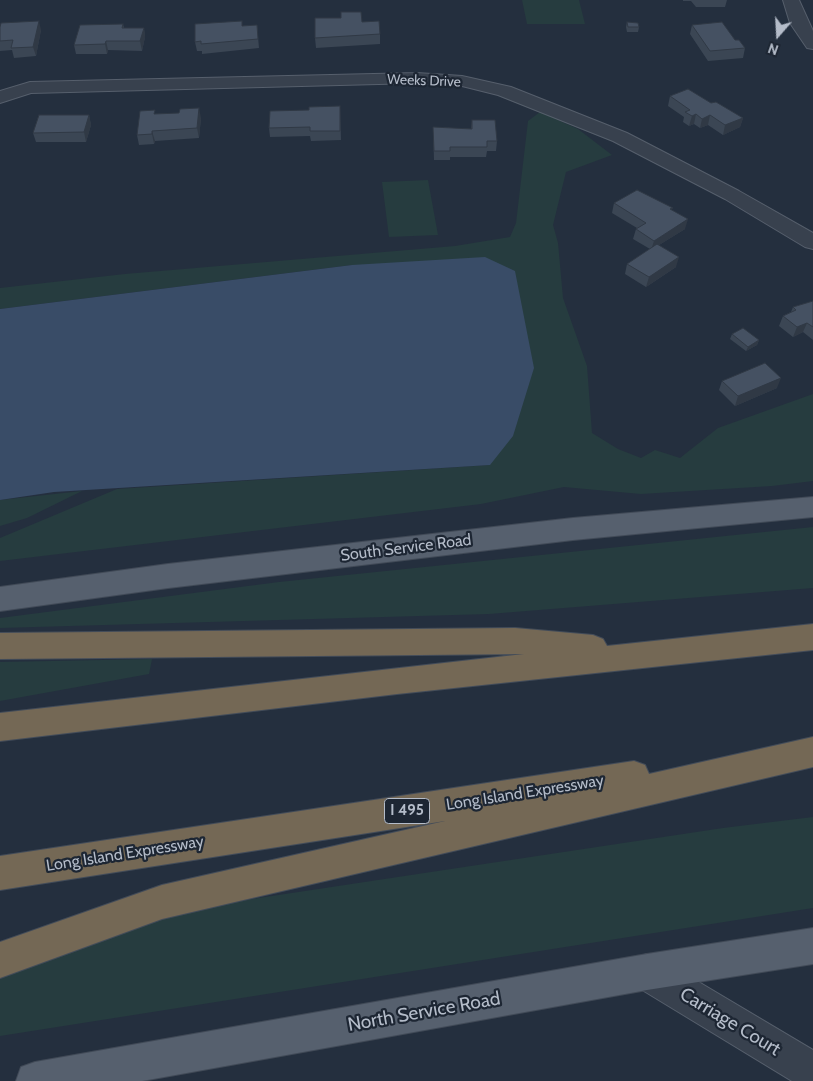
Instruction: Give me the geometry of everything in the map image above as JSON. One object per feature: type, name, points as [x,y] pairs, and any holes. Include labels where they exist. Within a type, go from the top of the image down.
[{"type":"highway","points":[[0,727],[813,637]]},
{"type":"highway","points":[[0,646],[515,641],[657,653]]},
{"type":"highway","points":[[0,960],[162,902],[813,750]]},
{"type":"highway","name":"Long Island Expressway","points":[[0,873],[813,750]]},
{"type":"main road","name":"South Service Road","points":[[0,599],[168,576],[573,529],[813,508]]},
{"type":"main road","name":"North Service Road","points":[[35,1081],[647,972],[813,946]]},
{"type":"street","points":[[791,0],[798,23],[813,44]]},
{"type":"street","name":"Weeks Drive","points":[[0,97],[30,88],[417,78],[462,81],[504,91],[620,137],[732,194],[813,242]]},
{"type":"street","name":"Carriage Court","points":[[647,972],[813,1072]]},
{"type":"green space","points":[[522,0],[579,0],[585,24],[527,24]]},
{"type":"green space","points":[[540,112],[578,129],[612,155],[566,172],[553,225],[558,243],[563,298],[587,366],[592,433],[618,449],[641,458],[655,450],[680,458],[718,428],[813,394],[813,481],[772,486],[641,494],[564,487],[481,504],[0,561],[0,538],[117,489],[490,465],[352,265],[0,309],[0,288],[125,274],[455,246],[510,237],[516,223],[528,121]]},
{"type":"green space","points":[[428,180],[438,235],[389,237],[382,182]]},
{"type":"green space","points":[[82,491],[27,518],[0,526],[0,500]]},
{"type":"green space","points":[[813,527],[813,588],[489,614],[0,628],[0,618],[279,582]]},
{"type":"green space","points":[[152,659],[149,674],[0,701],[0,662]]},
{"type":"green space","points":[[813,817],[813,908],[0,1036],[0,975],[175,913],[252,899],[723,828]]},
{"type":"water","points":[[485,257],[515,271],[534,368],[513,436],[490,465],[54,492],[0,500],[0,309],[352,265]]},
{"type":"building","points":[[341,12],[361,12],[362,22],[379,21],[380,34],[315,38],[315,18],[341,18]]},
{"type":"building","points":[[39,21],[33,47],[11,48],[13,40],[0,41],[1,23]]},
{"type":"building","points":[[242,21],[242,26],[257,25],[258,39],[201,44],[201,41],[195,42],[195,24]]},
{"type":"building","points":[[627,22],[638,23],[639,27],[628,27]]},
{"type":"building","points":[[722,22],[735,40],[739,40],[745,48],[710,51],[692,25]]},
{"type":"building","points":[[123,24],[122,28],[144,28],[140,41],[106,41],[105,44],[74,45],[80,25]]},
{"type":"building","points":[[688,89],[711,103],[716,102],[743,118],[725,125],[710,115],[702,119],[696,114],[692,116],[685,112],[690,110],[670,96]]},
{"type":"building","points":[[340,106],[340,131],[310,131],[310,127],[269,128],[270,111],[309,110],[309,107]]},
{"type":"building","points":[[199,108],[197,128],[152,131],[152,134],[137,135],[140,111],[155,110],[154,114],[179,113],[180,109]]},
{"type":"building","points":[[39,115],[89,115],[84,132],[33,133]]},
{"type":"building","points":[[472,120],[495,120],[497,141],[487,141],[487,147],[450,147],[450,151],[434,151],[433,127],[472,129]]},
{"type":"building","points":[[637,190],[673,208],[670,209],[688,219],[654,241],[636,229],[646,223],[614,203]]},
{"type":"building","points":[[657,244],[679,257],[649,277],[627,264]]},
{"type":"building","points":[[813,301],[813,327],[807,323],[797,327],[783,316],[796,310],[793,307]]},
{"type":"building","points":[[743,328],[759,340],[748,347],[732,334]]},
{"type":"building","points":[[765,363],[781,378],[738,396],[722,381]]}]
